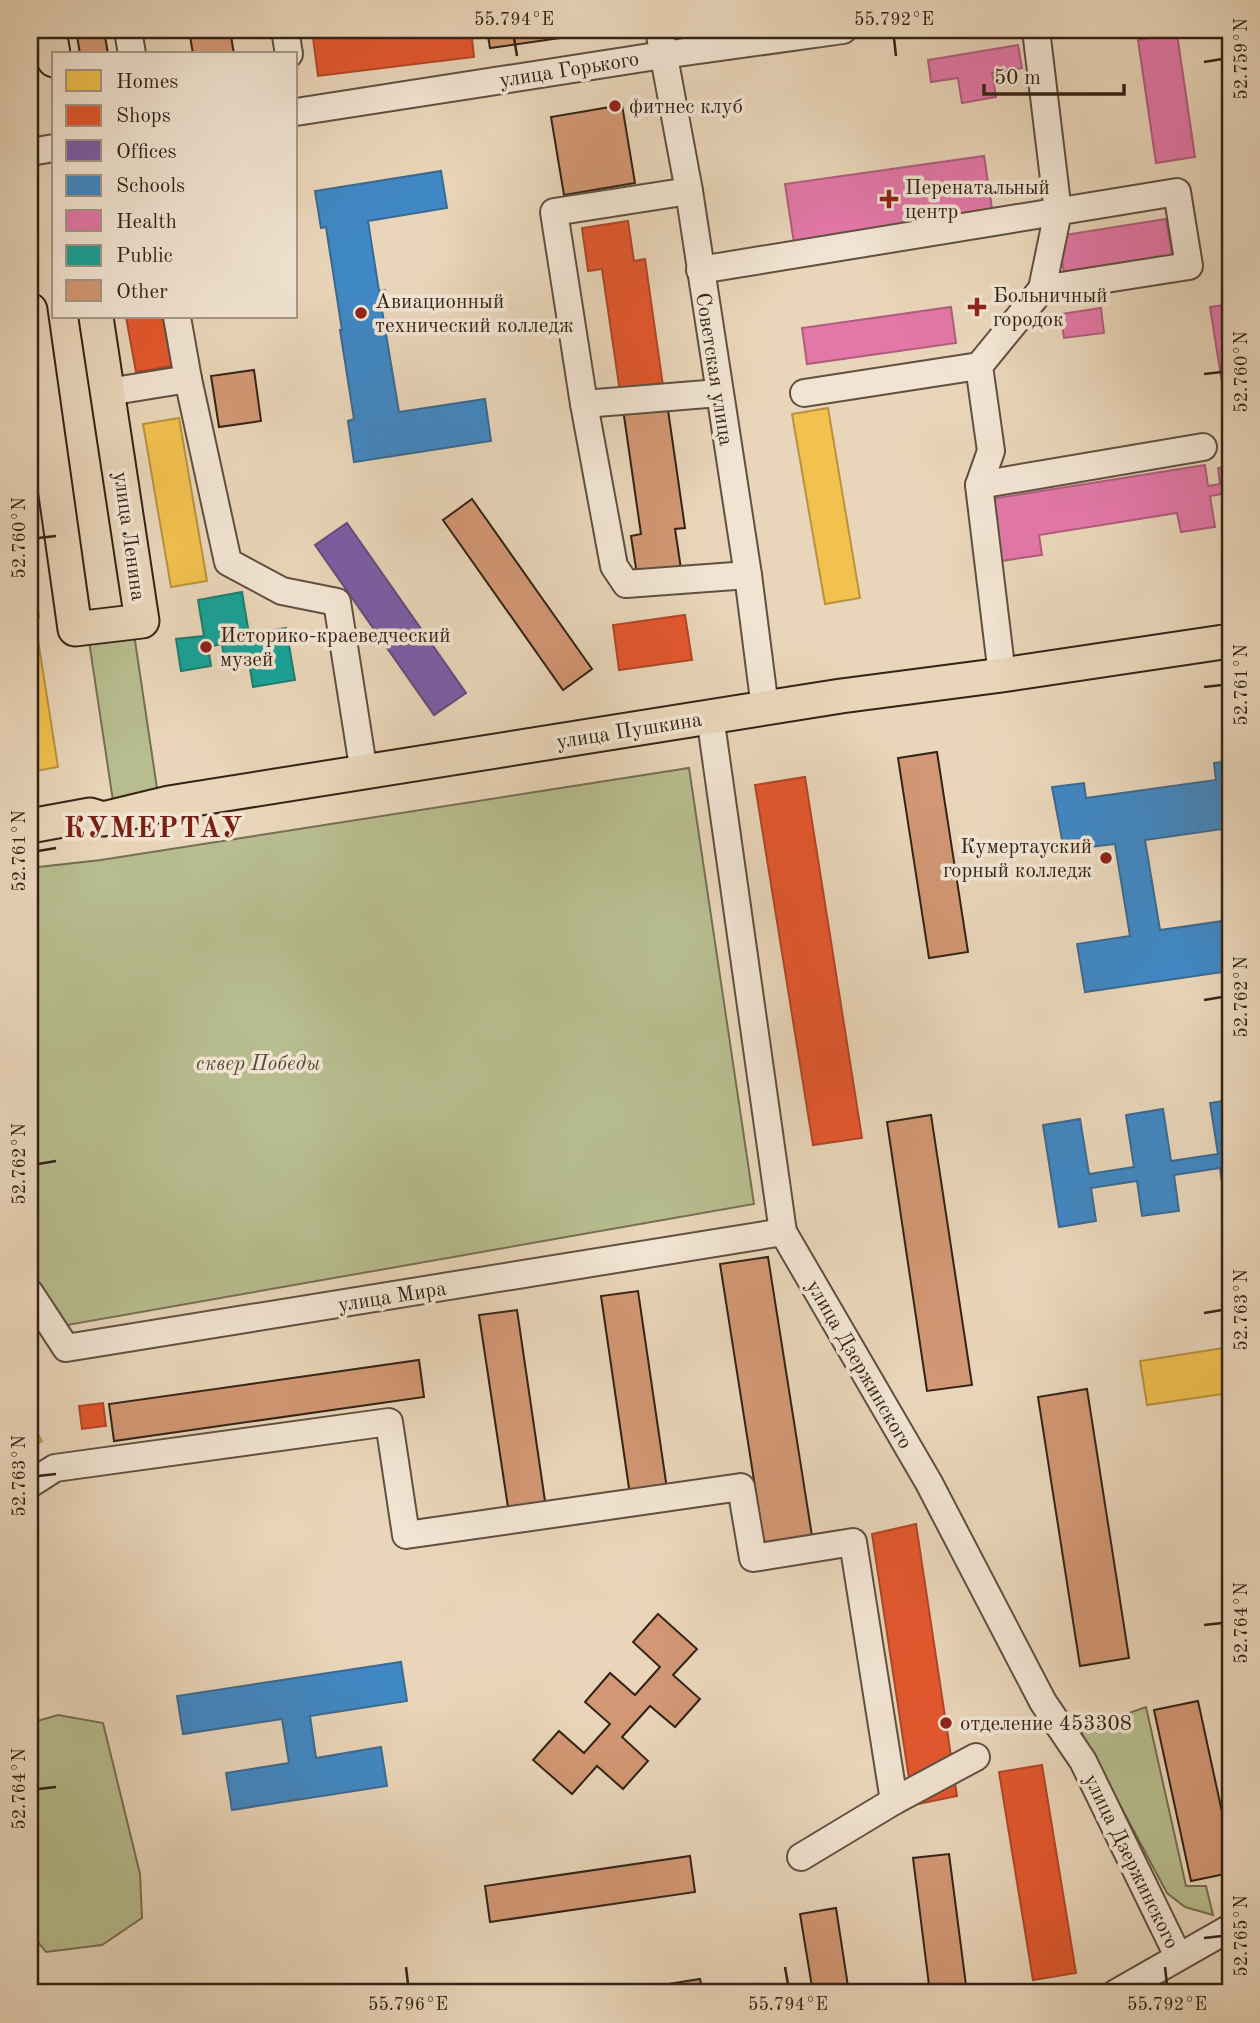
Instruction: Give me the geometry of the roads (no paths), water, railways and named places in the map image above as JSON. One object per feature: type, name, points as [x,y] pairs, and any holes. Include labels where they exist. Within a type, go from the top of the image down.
[{"type":"main road","points":[[49,30],[53,52]]},
{"type":"main road","name":"улица Ленина","points":[[30,310],[75,629],[142,621],[96,318]]},
{"type":"main road","name":"улица Пушкина","points":[[30,827],[90,816],[103,819],[169,803],[364,774],[709,716],[1230,641]]},
{"type":"street","points":[[128,30],[132,52]]},
{"type":"street","points":[[285,30],[289,52]]},
{"type":"street","name":"улица Горького","points":[[298,109],[662,42],[843,30]]},
{"type":"street","points":[[804,393],[979,366],[1042,289],[1058,212],[1036,30]]},
{"type":"street","name":"Советская улица","points":[[662,42],[689,191],[748,575],[765,708]]},
{"type":"street","points":[[30,152],[52,148]]},
{"type":"street","points":[[689,191],[554,212],[584,404],[614,566],[626,584],[748,575]]},
{"type":"street","points":[[700,270],[1177,192],[1189,266],[1042,289]]},
{"type":"street","points":[[177,318],[228,562],[282,591],[337,602],[364,774]]},
{"type":"street","points":[[979,366],[990,451],[979,485],[1002,675]]},
{"type":"street","points":[[108,392],[188,379]]},
{"type":"street","points":[[584,404],[719,393]]},
{"type":"street","points":[[979,485],[1203,447]]},
{"type":"street","name":"улица Дзержинского","points":[[709,716],[783,1232],[929,1483],[1043,1702],[1083,1761],[1178,1956]]},
{"type":"street","name":"улица Мира","points":[[30,1293],[66,1348],[783,1232]]},
{"type":"street","points":[[30,1483],[55,1468],[389,1422],[406,1535],[741,1487],[753,1558],[853,1542],[894,1801]]},
{"type":"street","points":[[801,1857],[894,1801],[976,1757]]},
{"type":"street","points":[[1116,1993],[1230,1928]]},
{"type":"place","name":"фитнес клуб","points":[[615,106]]},
{"type":"place","name":"Перенатальный центр","points":[[889,199]]},
{"type":"place","name":"Больничный городок","points":[[977,307]]},
{"type":"place","name":"Авиационный технический колледж","points":[[361,313]]},
{"type":"place","name":"Историко-краеведческий музей","points":[[206,647]]},
{"type":"place","name":"Кумертауский горный колледж","points":[[1106,858]]},
{"type":"place","name":"отделение 453308","points":[[946,1723]]},
{"type":"district","name":"КУМЕРТАУ","points":[[154,827]]},
{"type":"park label","name":"сквер Победы","points":[[258,1063]]}]
